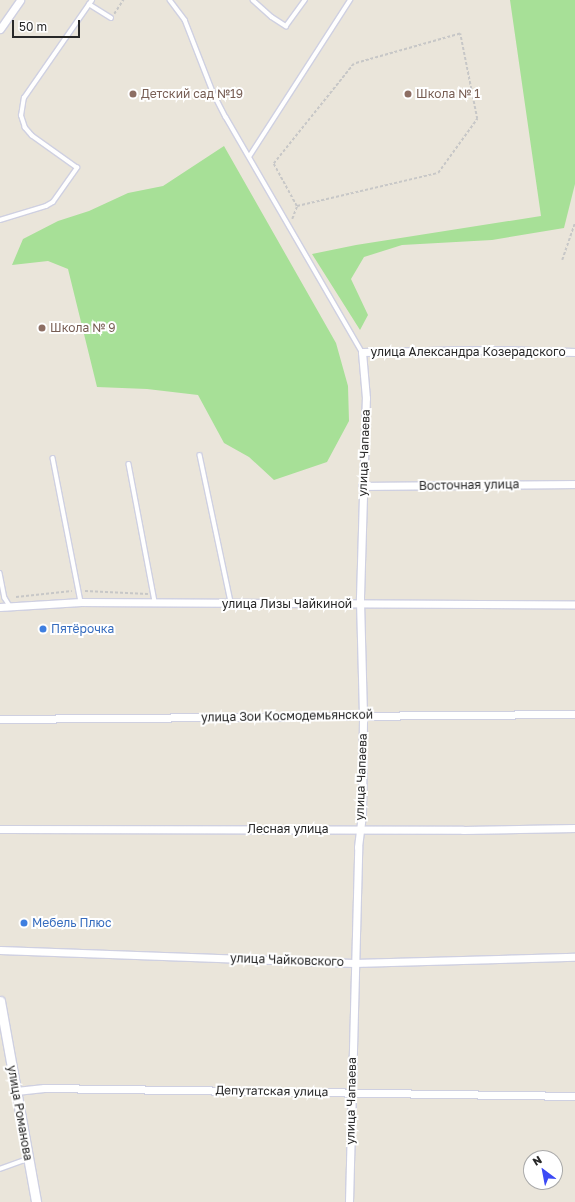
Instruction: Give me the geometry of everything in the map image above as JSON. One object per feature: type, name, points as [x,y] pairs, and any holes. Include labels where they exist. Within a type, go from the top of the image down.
[{"type":"street","points":[[0,29],[20,0]]},
{"type":"street","name":"улица Александра Козерадского","points":[[362,352],[490,350],[575,352]]},
{"type":"street","name":"улица Чапаева","points":[[350,1202],[354,963],[359,829],[362,815],[363,715],[362,630],[360,604],[362,486],[366,398],[362,352]]},
{"type":"street","name":"Восточная улица","points":[[362,486],[575,484]]},
{"type":"street","name":"улица Лизы Чайкиной","points":[[0,607],[81,602],[575,605]]},
{"type":"street","name":"улица Зои Космодемьянской","points":[[0,719],[575,714]]},
{"type":"street","name":"Лесная улица","points":[[0,829],[575,828]]},
{"type":"street","name":"улица Чайковского","points":[[0,950],[354,963],[575,957]]},
{"type":"street","name":"улица Романова","points":[[0,1000],[36,1202]]},
{"type":"street","name":"Депутатская улица","points":[[16,1091],[44,1088],[575,1096]]},
{"type":"lane","points":[[0,220],[36,210],[53,202],[77,168],[32,136],[25,128],[21,116],[24,98],[92,0]]},
{"type":"lane","points":[[170,0],[185,20],[213,92],[362,352]]},
{"type":"lane","points":[[253,0],[272,17],[286,26],[305,0]]},
{"type":"lane","points":[[249,157],[350,0]]},
{"type":"lane","points":[[89,4],[111,18]]},
{"type":"lane","points":[[200,455],[231,603]]},
{"type":"lane","points":[[53,458],[81,602]]},
{"type":"lane","points":[[129,464],[155,602]]},
{"type":"lane","points":[[0,573],[5,598],[10,606]]},
{"type":"lane","points":[[0,1169],[28,1159]]},
{"type":"path","points":[[111,18],[123,0]]},
{"type":"path","points":[[460,34],[477,119],[438,174],[297,206],[274,164],[354,64],[460,34]]},
{"type":"path","points":[[289,226],[297,206]]},
{"type":"path","points":[[562,260],[575,223]]},
{"type":"green space","points":[[510,0],[575,0],[575,184],[564,228],[492,240],[402,245],[364,257],[351,279],[368,315],[360,330],[312,254],[356,245],[541,216]]},
{"type":"green space","points":[[224,146],[336,343],[348,386],[349,421],[327,462],[274,480],[249,457],[224,443],[198,395],[147,389],[97,387],[68,269],[48,261],[12,265],[23,239],[58,221],[89,211],[128,193],[163,186]]},
{"type":"place","name":"Детский сад №19","points":[[133,94]]},
{"type":"place","name":"Школа № 1","points":[[408,94]]},
{"type":"place","name":"Школа № 9","points":[[42,328]]},
{"type":"place","name":"Пятёрочка","points":[[43,629]]},
{"type":"place","name":"Мебель Плюс","points":[[24,923]]}]
